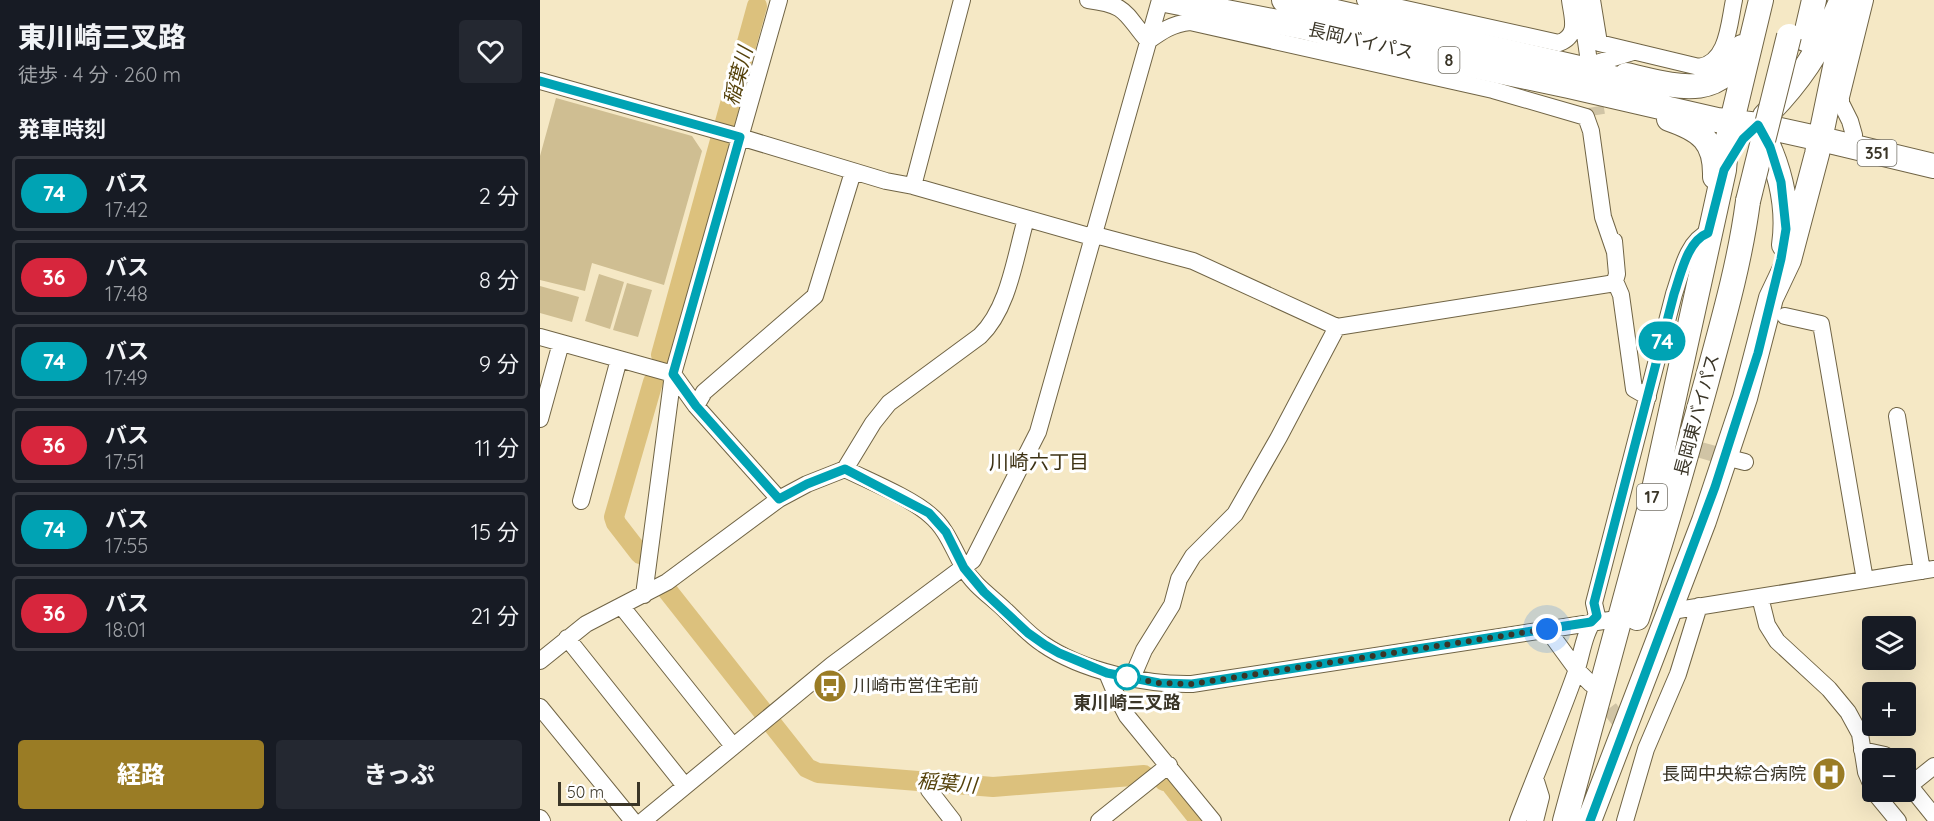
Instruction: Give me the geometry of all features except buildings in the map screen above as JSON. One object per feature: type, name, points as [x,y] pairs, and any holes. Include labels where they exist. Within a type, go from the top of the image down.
[{"type":"highway","name":"長岡バイパス","points":[[1165,0],[1303,27],[1373,53],[1529,78],[1579,70]]},
{"type":"highway","name":"長岡バイパス","points":[[1284,0],[1579,70],[1756,119]]},
{"type":"highway","points":[[1579,70],[1617,73],[1682,87],[1718,80],[1726,74],[1739,57],[1751,14],[1759,0]]},
{"type":"highway","points":[[1759,0],[1741,86],[1770,147],[1781,182],[1786,229],[1781,259],[1778,307]]},
{"type":"highway","name":"長岡東バイパス","points":[[1797,37],[1798,0]]},
{"type":"highway","name":"長岡東バイパス","points":[[1583,821],[1690,501],[1749,273],[1756,203],[1756,119],[1814,0]]},
{"type":"highway","points":[[1756,119],[1801,77],[1830,28],[1842,0]]},
{"type":"highway","points":[[1590,821],[1707,511],[1778,307],[1820,140],[1849,0]]},
{"type":"highway","points":[[1579,70],[1630,109],[1688,125],[1706,139],[1714,159],[1715,174],[1708,233]]},
{"type":"highway","name":"8","points":[[1756,119],[1820,140]]},
{"type":"highway","name":"17","points":[[1566,821],[1648,516],[1708,233],[1724,170],[1756,119]]},
{"type":"highway","name":"351","points":[[1820,140],[1854,135],[1929,161]]},
{"type":"highway","name":"351","points":[[1820,140],[1929,161]]},
{"type":"highway","name":"長岡東バイパス","points":[[1566,821],[1631,637],[1669,515],[1744,233],[1756,203]]},
{"type":"street","points":[[913,186],[962,0]]},
{"type":"street","points":[[1088,0],[1110,3],[1124,10],[1148,41]]},
{"type":"street","points":[[643,821],[832,665],[973,561],[1038,432],[1160,0]]},
{"type":"street","points":[[1368,0],[1559,43],[1572,34],[1570,0]]},
{"type":"street","points":[[1580,0],[1579,70],[1633,52]]},
{"type":"street","points":[[1592,0],[1599,43],[1699,67],[1719,57],[1723,49],[1734,0]]},
{"type":"street","points":[[1854,135],[1841,103],[1841,97],[1864,0]]},
{"type":"street","points":[[644,595],[673,374],[780,1]]},
{"type":"street","points":[[1433,16],[1450,38]]},
{"type":"street","points":[[1148,41],[1168,27],[1177,23],[1190,22],[1373,53],[1586,117],[1591,131],[1603,217],[1615,252]]},
{"type":"street","points":[[1493,90],[1529,78]]},
{"type":"street","points":[[540,81],[740,137],[853,172],[913,186],[1092,237],[1099,236],[1194,261],[1337,327],[1609,284],[1615,281]]},
{"type":"street","points":[[1597,115],[1615,252],[1617,274],[1615,281],[1621,295],[1634,389],[1648,398]]},
{"type":"street","points":[[696,406],[704,392],[815,296],[853,172]]},
{"type":"street","points":[[540,662],[586,624],[667,582],[779,499],[807,484],[845,469],[873,423],[889,403],[990,327],[998,315],[1003,300],[1026,219]]},
{"type":"street","points":[[1518,821],[1577,670],[1591,622],[1597,616],[1594,603],[1645,435],[1648,398],[1674,294],[1697,240],[1708,233]]},
{"type":"street","points":[[1778,307],[1821,324],[1865,580]]},
{"type":"street","points":[[1132,678],[1144,650],[1172,605],[1179,579],[1193,555],[1235,514],[1290,417],[1337,327]]},
{"type":"street","points":[[540,337],[673,374],[696,406],[779,499]]},
{"type":"street","points":[[540,419],[561,343]]},
{"type":"street","points":[[581,501],[619,359]]},
{"type":"street","points":[[1678,610],[1928,570],[1897,416]]},
{"type":"street","points":[[845,469],[929,513],[946,532],[964,568],[984,592],[1028,633],[1059,653],[1107,673],[1132,678],[1159,683],[1192,684],[1610,620]]},
{"type":"street","points":[[1760,597],[1767,625],[1777,641],[1829,689],[1848,712],[1860,734],[1862,750]]},
{"type":"street","points":[[1625,821],[1646,749],[1678,674],[1699,606]]},
{"type":"street","points":[[621,607],[733,746]]},
{"type":"street","points":[[1547,629],[1577,670],[1592,684]]},
{"type":"street","points":[[567,638],[685,786]]},
{"type":"street","points":[[1107,673],[1127,716],[1169,765],[1207,819]]},
{"type":"street","points":[[540,707],[633,821]]},
{"type":"street","points":[[1632,738],[1646,749]]},
{"type":"street","points":[[1099,821],[1169,765]]},
{"type":"street","points":[[1916,777],[1934,766]]},
{"type":"street","points":[[1535,778],[1541,797],[1535,821]]},
{"type":"street","points":[[1617,821],[1635,786]]},
{"type":"street","points":[[929,790],[953,821]]},
{"type":"street","points":[[1916,794],[1934,816]]},
{"type":"street","points":[[1882,802],[1898,821]]},
{"type":"shaded area","points":[[556,98],[692,136],[702,151],[664,285],[592,263],[585,291],[540,280],[540,156]]},
{"type":"shaded area","points":[[599,274],[624,282],[610,329],[585,321]]},
{"type":"shaded area","points":[[627,283],[652,290],[638,337],[613,330]]},
{"type":"shaded area","points":[[540,286],[579,297],[572,322],[540,313]]},
{"type":"waterway","name":"稲葉川","points":[[661,355],[757,6]]},
{"type":"waterway","name":"稲葉川","points":[[640,554],[616,523],[614,517],[653,382]]},
{"type":"waterway","name":"稲葉川","points":[[667,590],[764,713]]},
{"type":"waterway","name":"稲葉川","points":[[773,725],[807,768],[818,773],[993,787],[1144,775]]},
{"type":"waterway","name":"稲葉川","points":[[1164,781],[1169,782],[1200,821]]},
{"type":"tunnel","points":[[1592,83],[1597,115]]},
{"type":"tunnel","points":[[1654,437],[1733,459]]},
{"type":"tunnel","points":[[1595,689],[1630,735]]},
{"type":"bus line","name":"74","points":[[540,81],[740,137],[673,374],[696,406],[779,499],[807,484],[845,469],[929,513],[946,532],[964,568],[984,592],[1028,633],[1045,645],[1107,673],[1176,684],[1192,684],[1591,622],[1597,616],[1594,603],[1674,294],[1693,247],[1697,240],[1708,233],[1724,170],[1743,139],[1758,125],[1770,147],[1781,182],[1786,229],[1781,259],[1745,398],[1715,487],[1590,821]]},
{"type":"place","name":"東川崎三叉路","points":[[1127,677]]},
{"type":"place","name":"川崎市営住宅前","points":[[830,686]]},
{"type":"place","name":"長岡中央綜合病院","points":[[1829,774]]},
{"type":"district","name":"川崎六丁目","points":[[1039,462]]},
{"type":"route","points":[[1127,677],[1159,683],[1192,684],[1547,629]]}]
